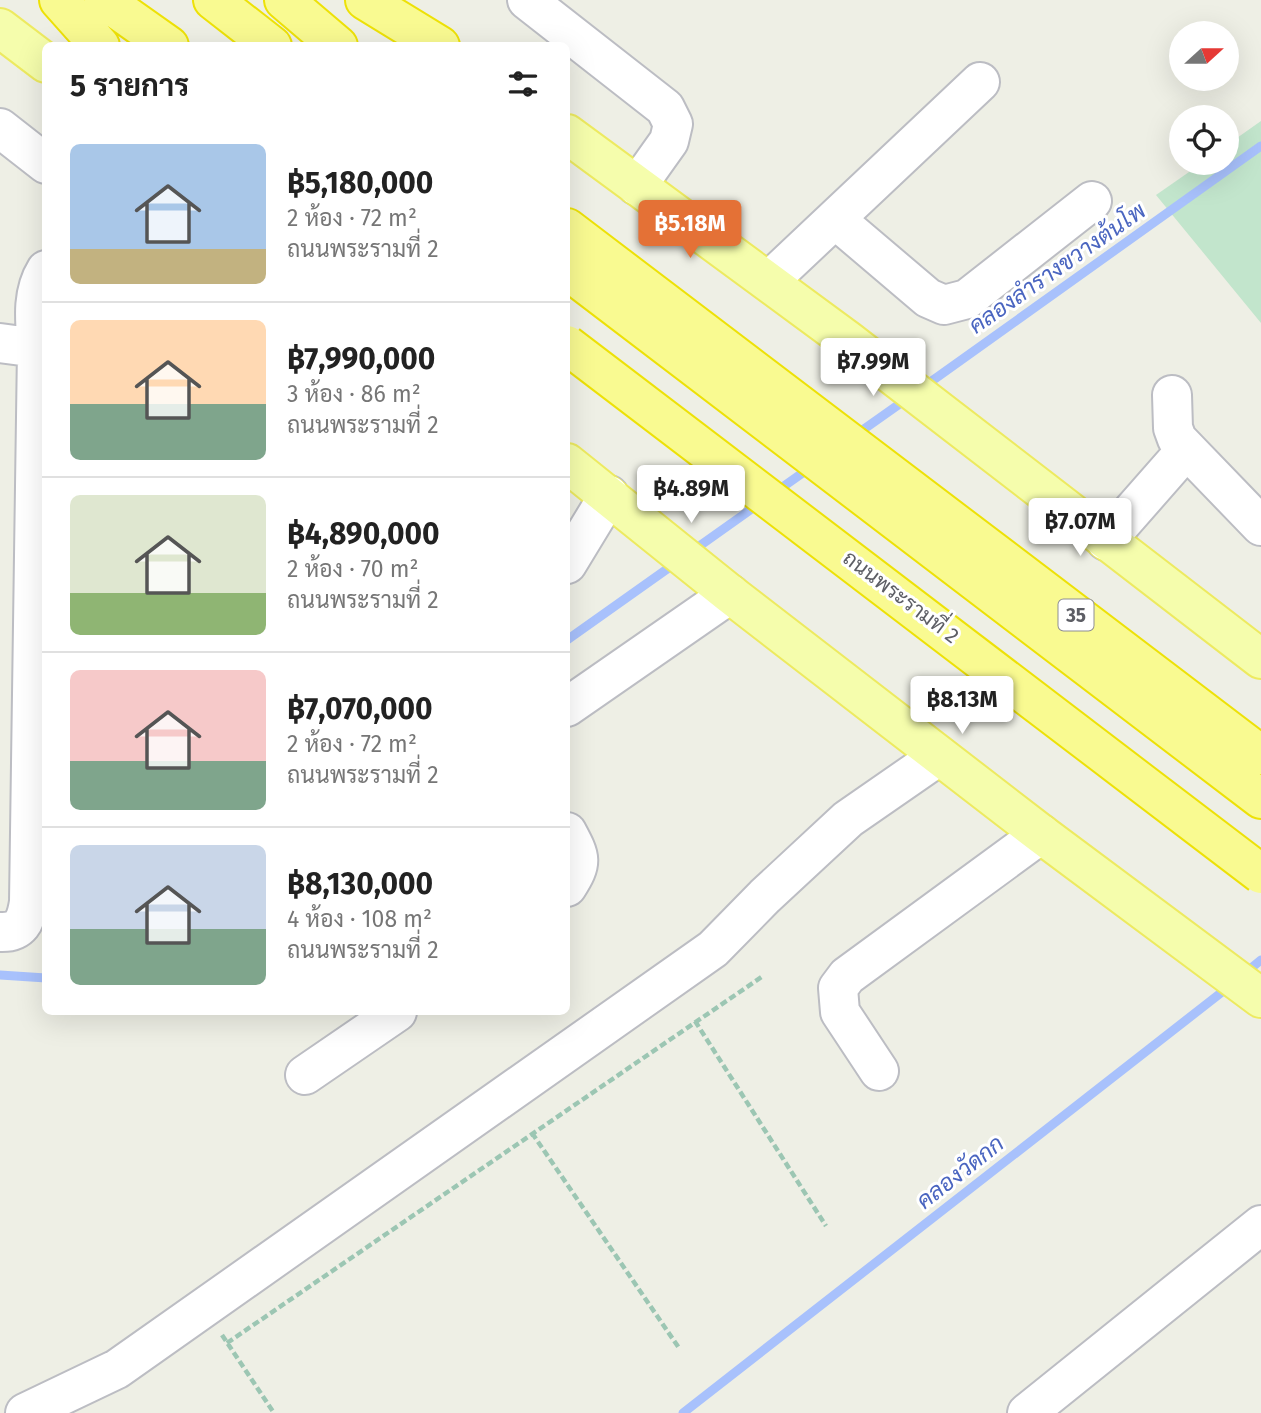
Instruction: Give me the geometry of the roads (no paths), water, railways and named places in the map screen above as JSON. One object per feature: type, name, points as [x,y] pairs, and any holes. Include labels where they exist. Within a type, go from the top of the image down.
[{"type":"highway","points":[[59,0],[96,42]]},
{"type":"highway","points":[[104,0],[166,42]]},
{"type":"highway","points":[[115,0],[167,42]]},
{"type":"highway","points":[[213,0],[267,42]]},
{"type":"highway","points":[[284,0],[333,42]]},
{"type":"highway","points":[[365,0],[433,42]]},
{"type":"highway","name":"35","points":[[570,230],[1261,755]]},
{"type":"highway","points":[[570,272],[1261,799]]},
{"type":"highway","points":[[570,348],[1260,878]]},
{"type":"highway","name":"ถนนพระรามที่ 2","points":[[570,348],[1017,686],[1260,878]]},
{"type":"main road","points":[[391,0],[443,42]]},
{"type":"main road","points":[[0,28],[42,60]]},
{"type":"main road","points":[[570,136],[847,340],[1261,659]]},
{"type":"main road","points":[[570,465],[694,566],[939,756],[1261,998]]},
{"type":"street","points":[[527,0],[665,108],[673,124],[669,141],[637,186]]},
{"type":"street","points":[[769,281],[980,82]]},
{"type":"street","points":[[0,128],[42,161]]},
{"type":"street","points":[[835,219],[928,298],[944,305],[967,299],[1092,201]]},
{"type":"street","points":[[0,932],[18,930],[27,914],[29,902],[37,348],[34,314],[42,276]]},
{"type":"street","points":[[0,343],[37,348]]},
{"type":"street","points":[[1172,395],[1173,428],[1185,451],[1261,526]]},
{"type":"street","points":[[1106,541],[1185,451]]},
{"type":"street","points":[[570,559],[609,495]]},
{"type":"street","points":[[570,705],[730,594]]},
{"type":"street","points":[[25,1413],[117,1369],[713,949],[765,896],[848,820],[939,756]]},
{"type":"street","points":[[879,1070],[840,1012],[838,988],[847,976],[1041,834]]},
{"type":"street","points":[[570,837],[580,855],[578,870],[570,882]]},
{"type":"street","points":[[305,1075],[393,1015]]},
{"type":"street","points":[[1027,1413],[1261,1225]]},
{"type":"waterway","name":"คลองลำรางขวางต้นโพ","points":[[922,388],[1261,146]]},
{"type":"waterway","name":"คลองลำรางขวางต้นโพ","points":[[857,434],[908,398]]},
{"type":"waterway","name":"คลองลำรางขวางต้นโพ","points":[[777,491],[811,467]]},
{"type":"waterway","name":"คลองลำรางขวางต้นโพ","points":[[691,552],[760,503]]},
{"type":"waterway","name":"คลองลำรางขวางต้นโพ","points":[[570,638],[677,562]]},
{"type":"waterway","name":"คลองวัดกก","points":[[1244,974],[1261,960]]},
{"type":"waterway","name":"คลองลำรางขวางต้นโพ","points":[[0,975],[42,978]]},
{"type":"waterway","name":"คลองวัดกก","points":[[683,1413],[1231,985]]}]
